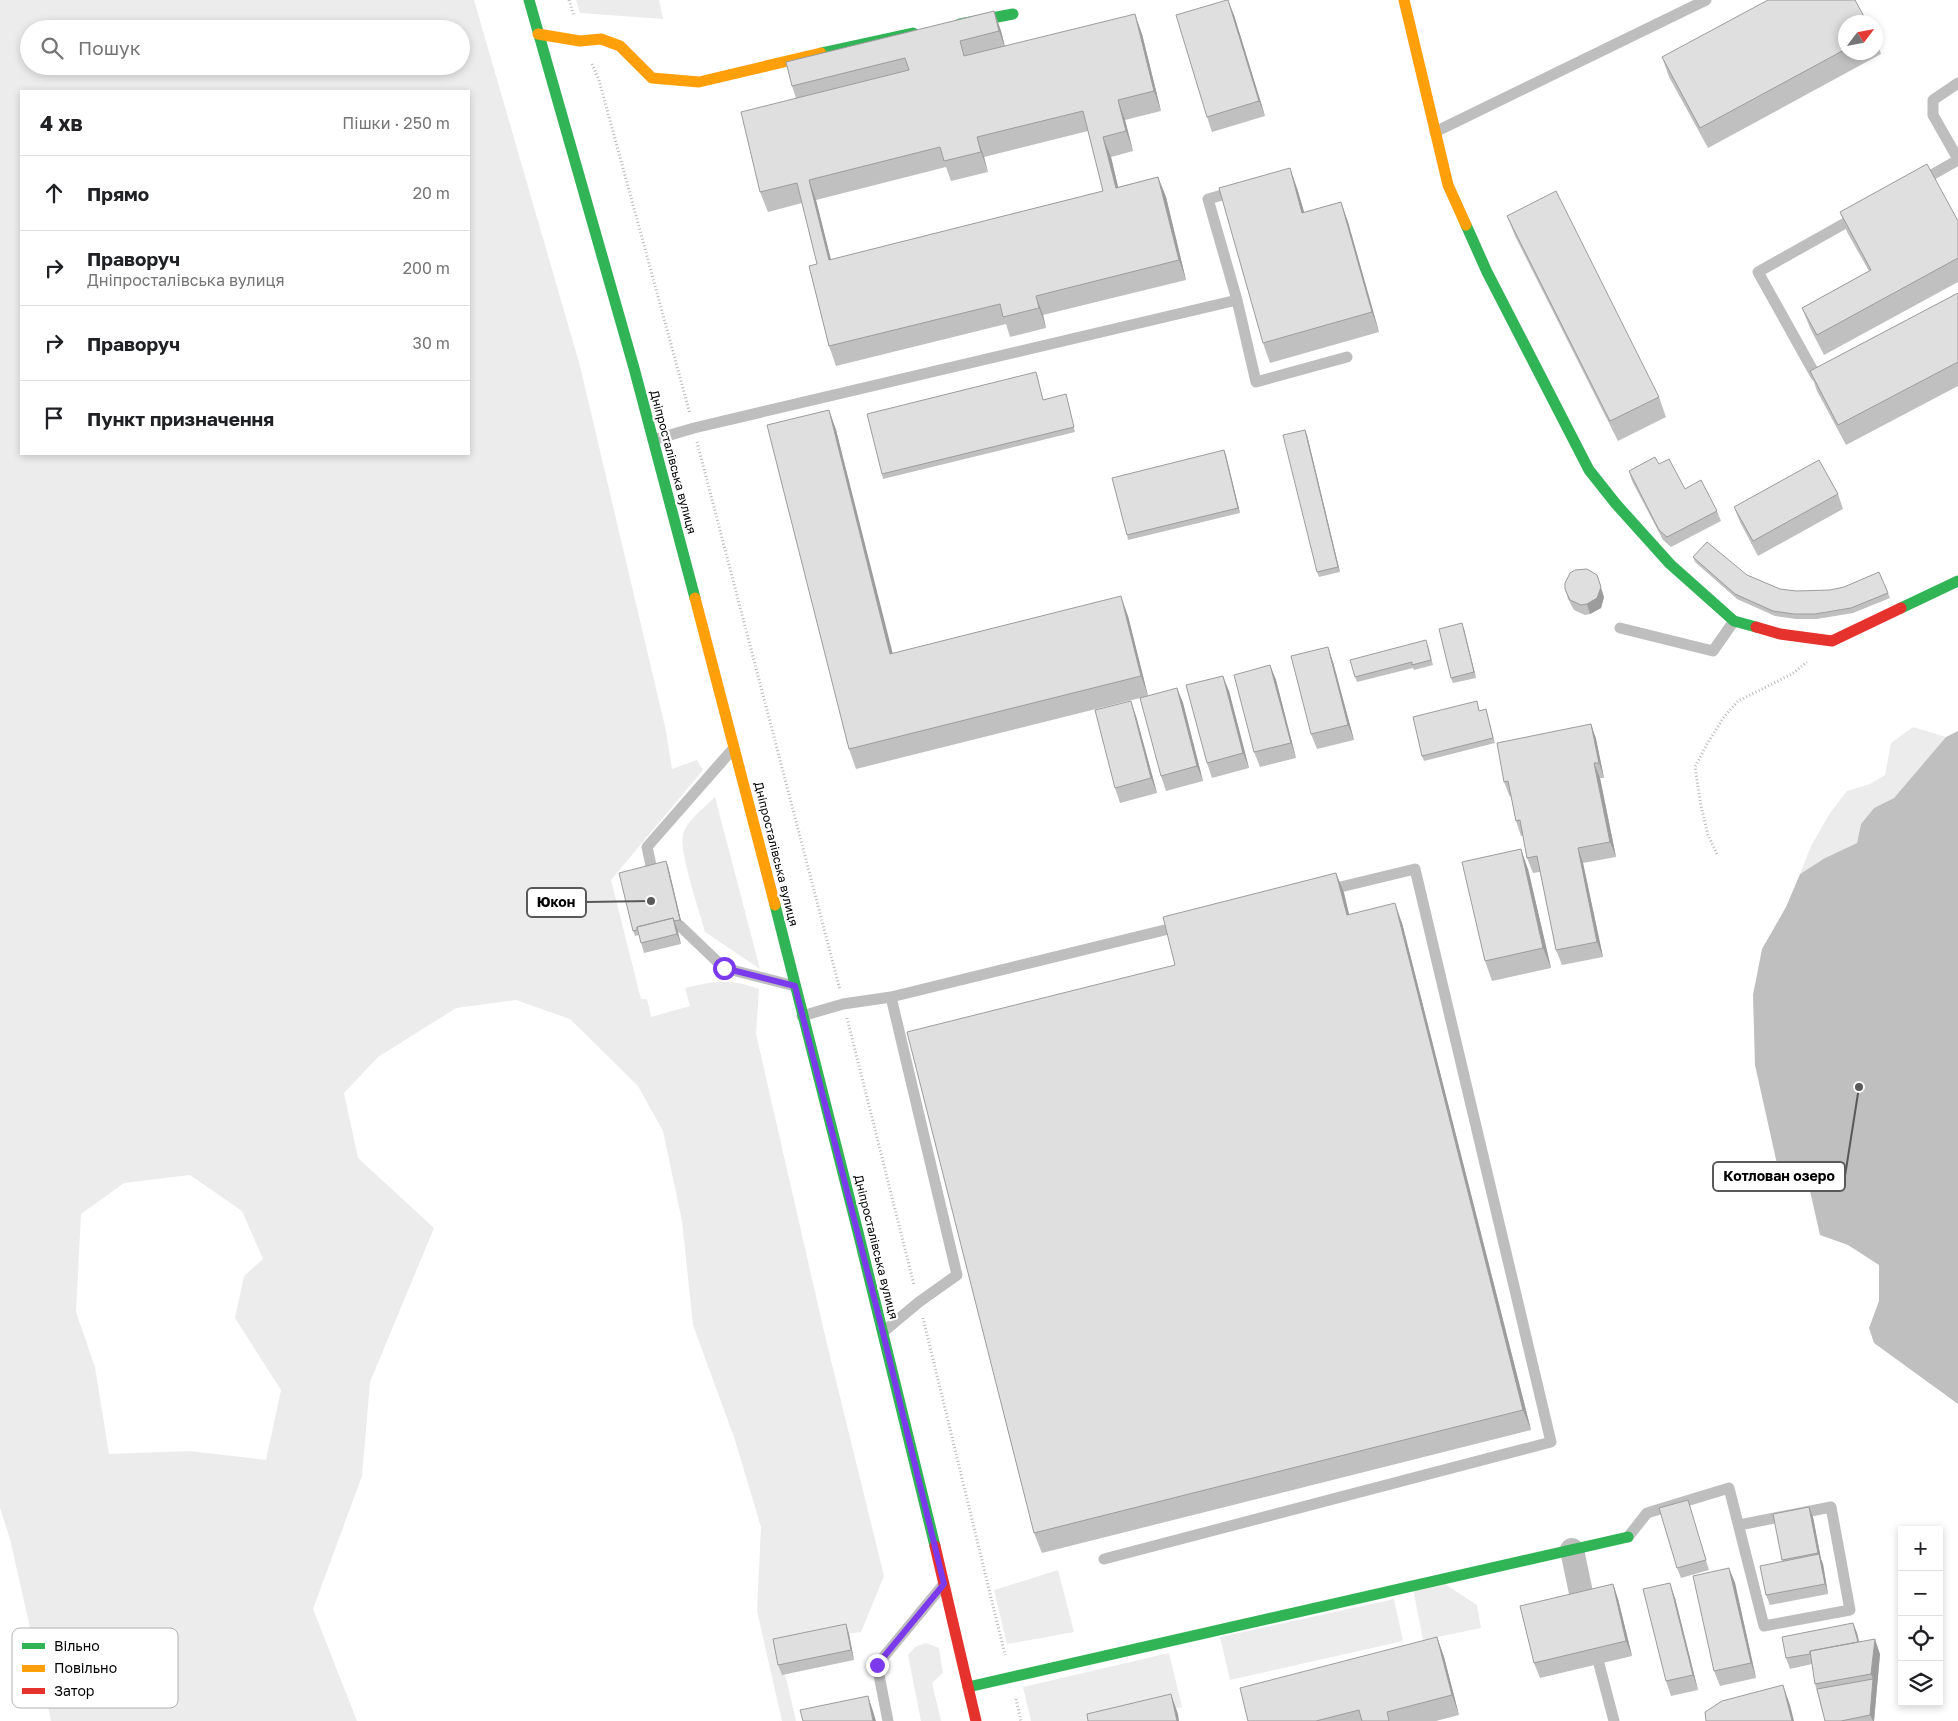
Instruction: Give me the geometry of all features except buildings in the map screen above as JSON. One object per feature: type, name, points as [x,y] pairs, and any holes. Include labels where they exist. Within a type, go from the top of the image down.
[{"type":"street","name":"Дніпросталівська вулиця","points":[[529,0],[653,440],[735,746],[883,1333],[976,1721]]},
{"type":"street","points":[[1404,0],[1448,185],[1483,263],[1589,470],[1616,504],[1670,564],[1734,621],[1780,634],[1832,641],[1958,581]]},
{"type":"street","points":[[948,26],[1012,14]]},
{"type":"street","points":[[538,34],[580,41],[601,39],[620,46],[652,78],[698,82],[865,42],[920,31]]},
{"type":"street","points":[[968,1687],[1628,1537]]},
{"type":"street","points":[[1572,1550],[1584,1607]]},
{"type":"lane","points":[[1435,132],[1706,0]]},
{"type":"lane","points":[[1915,184],[1958,159],[1933,115],[1933,100],[1958,83]]},
{"type":"lane","points":[[1243,189],[1208,199],[1237,300],[1256,382],[1347,357]]},
{"type":"lane","points":[[1833,367],[1816,376],[1758,272],[1862,214]]},
{"type":"lane","points":[[653,440],[694,428],[1237,300]]},
{"type":"lane","points":[[1620,628],[1713,651],[1734,621]]},
{"type":"lane","points":[[652,870],[647,848],[735,746]]},
{"type":"lane","points":[[1104,1558],[1551,1442],[1415,869],[1318,892]]},
{"type":"lane","points":[[802,1016],[843,1004],[891,997],[1192,923]]},
{"type":"lane","points":[[679,925],[724,968],[795,986]]},
{"type":"lane","points":[[883,1333],[918,1302],[957,1275],[891,997]]},
{"type":"lane","points":[[1628,1537],[1647,1513],[1729,1488],[1738,1525],[1764,1626],[1850,1610],[1831,1507],[1738,1525]]},
{"type":"lane","points":[[888,1721],[877,1665],[944,1584]]},
{"type":"lane","points":[[1599,1664],[1614,1721]]},
{"type":"path","points":[[569,0],[580,41],[600,80],[694,428],[843,1004],[1021,1721]]},
{"type":"path","points":[[1717,854],[1708,835],[1701,806],[1696,767],[1707,744],[1724,717],[1738,701],[1792,674],[1832,641]]},
{"type":"shaded area","points":[[0,0],[474,0],[580,366],[666,731],[672,769],[697,760],[703,770],[611,880],[641,999],[647,999],[651,1017],[690,1006],[685,988],[730,982],[759,989],[756,1034],[826,1340],[884,1576],[861,1632],[778,1643],[796,1721],[782,1721],[757,1611],[761,1527],[735,1440],[693,1325],[682,1221],[663,1131],[638,1086],[570,1019],[516,1000],[456,1008],[378,1057],[344,1093],[358,1158],[434,1228],[370,1382],[362,1476],[313,1609],[357,1721],[51,1721],[48,1708],[178,1708],[178,1628],[30,1628],[10,1539],[0,1508]],"holes":[[[190,1175],[242,1211],[263,1259],[244,1276],[235,1318],[281,1390],[266,1460],[189,1451],[109,1454],[95,1367],[76,1312],[81,1214],[124,1183]]]},
{"type":"shaded area","points":[[576,0],[659,0],[663,19],[580,13]]},
{"type":"shaded area","points":[[1913,727],[1946,737],[1894,798],[1874,808],[1861,824],[1857,843],[1825,858],[1800,874],[1811,846],[1830,813],[1847,791],[1870,784],[1885,775],[1891,743]]},
{"type":"shaded area","points":[[1958,731],[1958,1404],[1874,1343],[1869,1328],[1879,1301],[1879,1265],[1848,1245],[1820,1235],[1810,1191],[1777,1164],[1755,1065],[1753,995],[1762,949],[1786,907],[1800,874],[1825,858],[1857,843],[1861,824],[1874,808],[1894,798],[1946,737]]},
{"type":"shaded area","points":[[715,797],[760,969],[705,932],[691,883],[684,855],[683,835],[692,820]]},
{"type":"shaded area","points":[[1058,1570],[1074,1632],[1007,1644],[994,1590]]},
{"type":"shaded area","points":[[1445,1584],[1477,1605],[1481,1628],[1423,1640],[1413,1589]]},
{"type":"shaded area","points":[[1394,1599],[1403,1641],[1230,1680],[1220,1637]]},
{"type":"shaded area","points":[[926,1643],[939,1648],[943,1673],[932,1683],[941,1721],[921,1721],[908,1655],[915,1647]]},
{"type":"shaded area","points":[[1169,1653],[1182,1707],[1122,1721],[1031,1721],[1023,1687]]},
{"type":"traffic: fast","points":[[529,0],[634,368],[695,598]]},
{"type":"traffic: fast","points":[[960,24],[1013,14]]},
{"type":"traffic: fast","points":[[821,53],[913,33]]},
{"type":"traffic: fast","points":[[1466,225],[1487,272],[1589,470],[1616,504],[1670,564],[1734,621],[1756,627]]},
{"type":"traffic: fast","points":[[1901,608],[1958,581]]},
{"type":"traffic: fast","points":[[775,905],[935,1546]]},
{"type":"traffic: fast","points":[[968,1687],[1628,1537]]},
{"type":"traffic: slow","points":[[1404,0],[1448,185],[1466,225]]},
{"type":"traffic: slow","points":[[538,34],[580,41],[601,39],[620,46],[652,78],[699,82],[821,53]]},
{"type":"traffic: slow","points":[[695,598],[775,905]]},
{"type":"traffic: jam","points":[[1756,627],[1780,634],[1832,641],[1901,608]]},
{"type":"traffic: jam","points":[[935,1546],[976,1721]]},
{"type":"place","name":"Юкон","points":[[651,901]]},
{"type":"place","name":"Котлован озеро","points":[[1859,1087]]},
{"type":"route","points":[[724,968],[795,986],[944,1584],[877,1665]]}]
